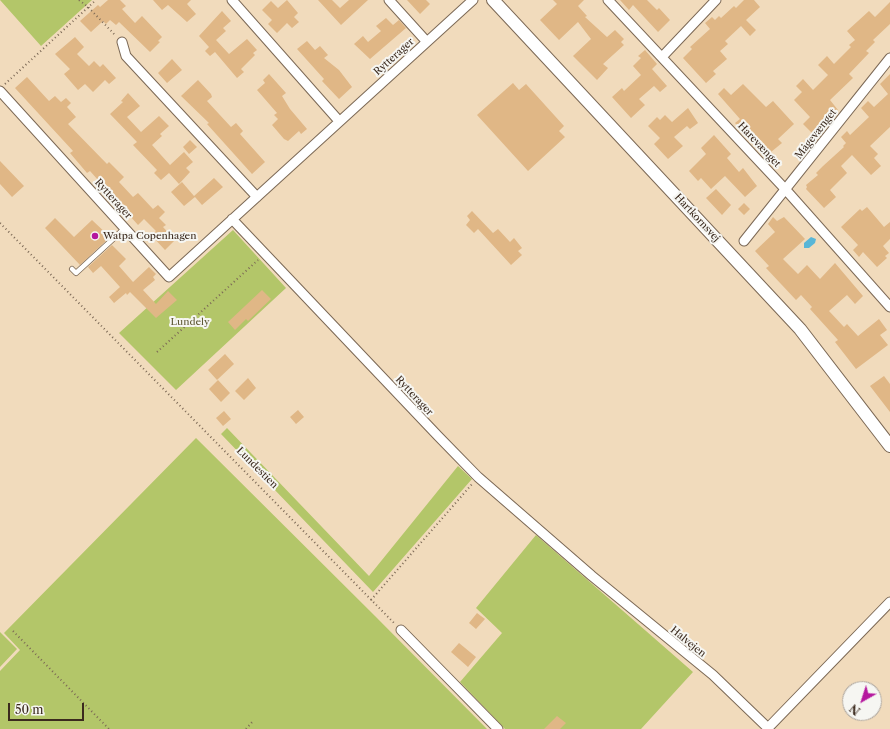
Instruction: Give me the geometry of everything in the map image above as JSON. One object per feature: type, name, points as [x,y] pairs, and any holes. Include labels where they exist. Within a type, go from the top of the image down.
[{"type":"street","points":[[232,0],[340,121]]},
{"type":"street","name":"Rytterager","points":[[389,0],[427,42]]},
{"type":"street","name":"Rytterager","points":[[0,90],[169,277],[473,0]]},
{"type":"street","name":"Hartkornsvej","points":[[494,0],[800,329],[890,446]]},
{"type":"street","name":"Harevænget","points":[[608,0],[786,190],[890,307]]},
{"type":"street","points":[[662,57],[716,0]]},
{"type":"street","points":[[122,42],[126,56],[257,197]]},
{"type":"street","name":"Mågevænget","points":[[744,241],[890,58]]},
{"type":"street","name":"Rytterager","points":[[232,219],[478,477],[592,576]]},
{"type":"street","name":"Halvejen","points":[[592,576],[712,675],[768,729],[890,602]]},
{"type":"street","points":[[401,630],[498,729]]},
{"type":"lane","points":[[72,269],[76,273],[125,228]]},
{"type":"path","points":[[79,0],[88,7],[122,42]]},
{"type":"path","points":[[0,90],[96,0]]},
{"type":"path","name":"Lundestien","points":[[0,223],[401,630]]},
{"type":"path","points":[[157,352],[265,254]]},
{"type":"path","points":[[371,600],[478,477]]},
{"type":"path","points":[[13,631],[110,729]]},
{"type":"path","points":[[246,729],[253,721]]},
{"type":"green space","points":[[0,0],[92,0],[41,46]]},
{"type":"green space","name":"Lundely","points":[[233,230],[286,288],[176,390],[119,333]]},
{"type":"green space","points":[[227,428],[369,576],[458,466],[472,479],[373,592],[221,434]]},
{"type":"green space","points":[[196,438],[487,729],[0,729],[0,671],[20,650],[4,633]]},
{"type":"green space","points":[[536,535],[693,672],[641,729],[505,729],[460,682],[502,633],[476,608]]},
{"type":"green space","points":[[0,632],[17,649],[0,667]]},
{"type":"water","points":[[811,237],[816,239],[815,243],[809,248],[804,248],[804,243]]},
{"type":"building","points":[[108,0],[120,0],[126,6],[122,9],[135,23],[142,16],[162,37],[158,41],[160,42],[150,52],[119,22],[116,25],[110,20],[106,24],[103,21],[91,32],[80,21],[98,5],[100,7]]},
{"type":"building","points":[[153,0],[191,0],[187,4],[196,14],[187,22],[168,5],[162,10]]},
{"type":"building","points":[[287,0],[298,13],[294,17],[299,22],[292,28],[287,23],[277,33],[268,24],[272,20],[262,10],[271,1],[278,8]]},
{"type":"building","points":[[318,0],[332,0],[340,8],[349,0],[368,0],[341,25]]},
{"type":"building","points":[[407,0],[426,0],[430,4],[420,14]]},
{"type":"building","points":[[553,0],[584,0],[578,6],[587,16],[585,17],[607,37],[615,30],[624,39],[621,42],[624,45],[603,64],[608,68],[597,80],[573,56],[591,39],[578,22],[559,40],[540,20],[557,4]]},
{"type":"building","points":[[620,0],[647,0],[657,10],[659,8],[670,20],[658,32],[633,5],[629,10]]},
{"type":"building","points":[[744,0],[754,0],[760,7],[746,20],[756,30],[750,36],[741,26],[725,41],[728,44],[720,51],[727,59],[713,71],[716,74],[706,83],[683,58],[692,49],[690,47],[710,29],[705,23],[712,17],[715,20],[719,16],[721,18],[734,6],[736,8]]},
{"type":"building","points":[[890,2],[890,24],[873,40],[875,42],[866,51],[869,53],[849,74],[853,78],[830,100],[838,110],[827,121],[829,123],[816,137],[803,124],[810,117],[794,100],[802,92],[796,86],[803,79],[813,90],[828,75],[818,65],[827,56],[834,64],[851,47],[849,45],[855,40],[847,31],[869,11],[875,17]]},
{"type":"building","points":[[222,11],[231,21],[223,28],[226,31],[216,40],[229,54],[247,39],[257,50],[253,53],[255,55],[241,69],[244,72],[237,78],[215,52],[210,56],[205,51],[209,47],[199,36]]},
{"type":"building","points":[[386,18],[393,25],[399,20],[406,28],[370,59],[354,44],[363,36],[368,42],[381,31],[376,26]]},
{"type":"building","points":[[75,37],[84,47],[77,54],[89,66],[94,61],[100,67],[103,64],[116,78],[109,84],[105,80],[93,92],[85,84],[78,90],[64,74],[70,69],[55,54]]},
{"type":"building","points":[[307,41],[315,50],[320,46],[328,55],[324,58],[339,70],[352,87],[339,99],[322,81],[324,79],[297,49]]},
{"type":"building","points":[[645,50],[657,64],[652,69],[667,86],[660,92],[654,86],[639,99],[645,105],[631,118],[612,97],[622,88],[624,91],[641,75],[633,66],[641,58],[638,56]]},
{"type":"building","points":[[172,59],[182,70],[167,83],[158,73]]},
{"type":"building","points":[[269,74],[286,93],[282,96],[290,109],[307,129],[301,134],[299,131],[288,141],[284,139],[272,125],[278,119],[274,115],[277,113],[257,90],[265,83],[263,80]]},
{"type":"building","points":[[890,74],[890,127],[870,146],[878,154],[874,158],[881,166],[871,175],[852,155],[841,166],[847,173],[830,190],[836,197],[824,208],[806,189],[806,185],[818,175],[816,173],[823,166],[844,147],[843,146],[846,143],[841,137],[847,131],[850,135],[869,117],[861,108],[868,101],[874,107],[888,94],[880,84]]},
{"type":"building","points":[[27,77],[49,101],[55,96],[61,102],[66,98],[71,103],[67,107],[76,117],[68,124],[107,164],[109,162],[124,177],[119,182],[133,197],[138,193],[153,209],[158,205],[165,212],[159,218],[166,225],[163,227],[175,240],[165,250],[151,235],[156,231],[144,219],[138,225],[90,171],[87,173],[70,153],[73,151],[15,88]]},
{"type":"building","points":[[198,80],[211,94],[212,97],[207,101],[231,127],[236,123],[243,131],[240,134],[265,162],[252,174],[207,124],[209,123],[181,96]]},
{"type":"building","points":[[513,83],[519,90],[526,84],[564,126],[559,131],[565,137],[528,171],[477,115]]},
{"type":"building","points":[[743,84],[766,107],[773,101],[794,124],[778,139],[782,143],[771,152],[750,129],[745,134],[735,123],[740,119],[718,94],[724,88],[731,95]]},
{"type":"building","points":[[128,93],[140,106],[127,117],[141,132],[159,116],[169,126],[160,134],[162,136],[152,145],[170,165],[184,152],[193,162],[186,168],[190,172],[179,184],[169,173],[161,180],[154,173],[157,170],[133,145],[137,142],[110,114],[123,102],[121,101]]},
{"type":"building","points":[[688,108],[698,123],[690,129],[687,126],[674,137],[683,146],[668,159],[654,144],[660,138],[648,126],[657,117],[660,120],[665,115],[672,122]]},
{"type":"building","points":[[714,135],[731,154],[727,158],[739,172],[743,168],[757,186],[745,197],[725,176],[711,189],[701,178],[698,181],[689,171],[706,154],[701,148]]},
{"type":"building","points":[[190,140],[197,147],[189,154],[183,147]]},
{"type":"building","points":[[0,161],[24,186],[12,197],[0,184]]},
{"type":"building","points":[[214,178],[223,187],[202,205],[195,197],[184,206],[171,192],[182,182],[194,196]]},
{"type":"building","points":[[716,189],[731,205],[722,215],[706,198]]},
{"type":"building","points":[[744,203],[750,209],[744,215],[738,209]]},
{"type":"building","points":[[867,207],[884,227],[890,222],[890,239],[883,246],[889,253],[885,256],[887,258],[877,267],[863,252],[859,257],[853,250],[858,245],[841,227],[860,209],[862,211]]},
{"type":"building","points":[[472,211],[493,233],[498,229],[510,242],[514,238],[522,248],[518,251],[522,255],[511,265],[478,229],[474,233],[466,225],[470,220],[467,216]]},
{"type":"building","points":[[773,217],[777,221],[784,217],[805,239],[783,259],[798,274],[807,265],[820,279],[835,263],[863,296],[855,304],[847,295],[829,311],[844,327],[847,324],[858,336],[879,319],[887,330],[880,335],[888,345],[856,369],[835,342],[838,340],[810,309],[812,307],[801,295],[796,300],[766,268],[769,266],[755,251],[775,232],[768,224]]},
{"type":"building","name":"Watpa Copenhagen","points":[[55,218],[74,237],[92,220],[110,237],[80,265],[45,228]]},
{"type":"building","points":[[112,245],[126,259],[119,266],[133,282],[149,267],[156,274],[153,277],[155,280],[143,290],[156,304],[168,291],[177,300],[156,318],[130,292],[127,295],[126,293],[114,303],[109,297],[120,287],[101,266],[93,273],[88,267]]},
{"type":"building","points":[[262,290],[271,299],[248,321],[246,319],[235,330],[228,322]]},
{"type":"building","points":[[225,354],[234,364],[217,380],[208,370]]},
{"type":"building","points":[[884,376],[890,384],[890,412],[870,386]]},
{"type":"building","points":[[248,378],[256,388],[244,400],[235,391]]},
{"type":"building","points":[[218,380],[230,393],[221,402],[209,389]]},
{"type":"building","points":[[298,410],[304,417],[296,424],[290,417]]},
{"type":"building","points":[[224,411],[231,419],[223,426],[216,418]]},
{"type":"building","points":[[477,613],[485,619],[476,629],[469,623]]},
{"type":"building","points":[[459,643],[476,657],[468,667],[451,652]]},
{"type":"building","points":[[557,716],[566,723],[560,729],[544,729]]},
{"type":"place","name":"Watpa Copenhagen","points":[[95,236]]}]
